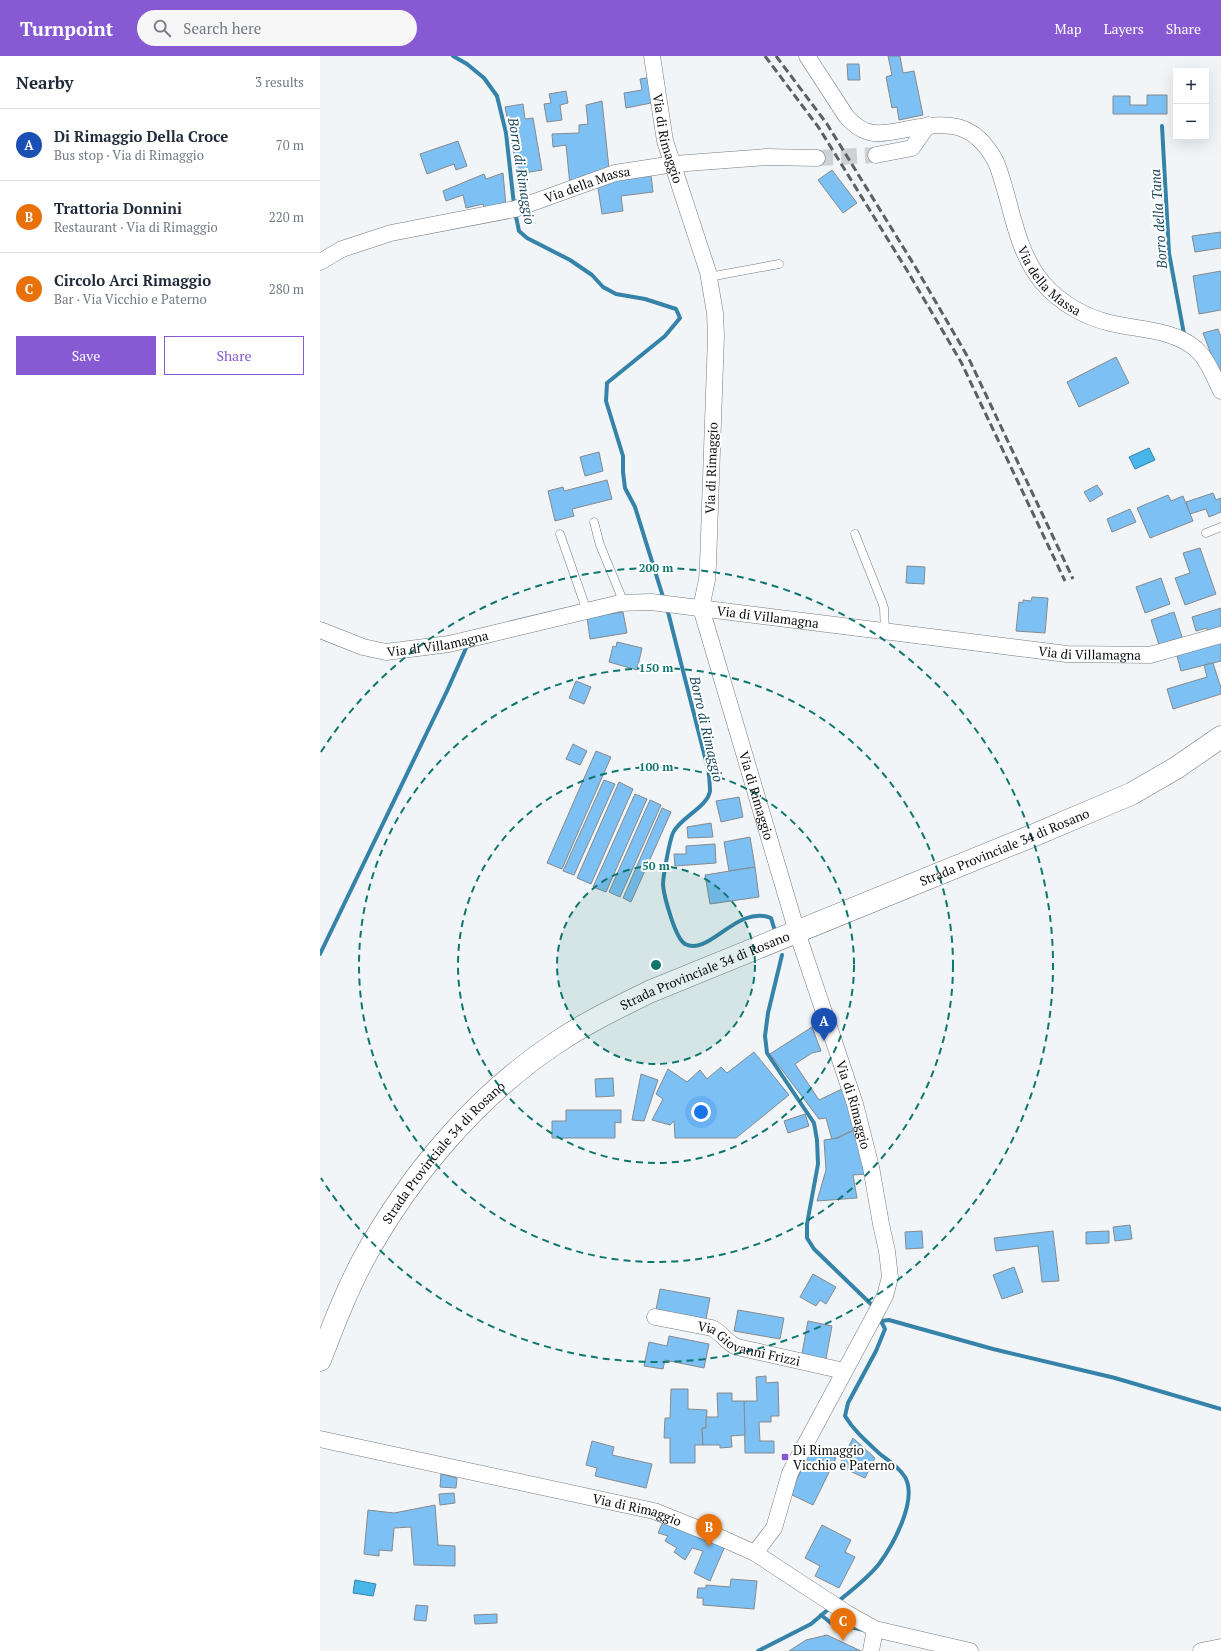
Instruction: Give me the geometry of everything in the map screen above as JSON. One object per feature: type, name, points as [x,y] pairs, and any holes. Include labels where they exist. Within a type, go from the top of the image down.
[{"type":"main road","name":"Strada Provinciale 34 di Rosano","points":[[320,1360],[342,1302],[362,1261],[386,1220],[435,1154],[496,1089],[556,1043],[593,1021],[648,992],[1032,836],[1131,794],[1176,768],[1221,737]]},
{"type":"street","name":"Via di Rimaggio","points":[[320,1439],[654,1511],[719,1536],[755,1553],[774,1528],[790,1473],[885,1296],[890,1277],[887,1251],[871,1167],[855,1104],[793,933],[701,608],[707,580],[708,564],[716,336],[715,313],[709,277],[674,164],[665,141],[652,56]]},
{"type":"street","name":"Via della Massa","points":[[807,56],[846,116],[858,127],[874,133],[882,133],[928,125],[946,124],[964,129],[981,140],[990,151],[1001,173],[1014,224],[1023,251],[1035,273],[1044,284],[1054,294],[1076,310],[1091,317],[1110,323],[1158,332],[1190,345],[1204,358],[1221,391]]},
{"type":"street","points":[[876,155],[912,148],[928,125]]},
{"type":"street","name":"Via della Massa","points":[[320,262],[342,249],[391,233],[504,212],[615,173],[674,164],[766,157],[817,158]]},
{"type":"street","name":"Via di Villamagna","points":[[320,630],[363,647],[386,652],[449,644],[624,603],[651,602],[1046,652],[1150,655],[1221,636]]},
{"type":"street","name":"Via Giovanni Frizzi","points":[[655,1317],[712,1328],[720,1332],[731,1345],[736,1347],[844,1372]]},
{"type":"street","points":[[755,1553],[848,1614],[875,1629],[970,1651]]},
{"type":"street","points":[[872,1651],[875,1629]]},
{"type":"street","points":[[1201,1651],[1221,1647]]},
{"type":"lane","points":[[709,277],[779,264]]},
{"type":"lane","points":[[594,522],[602,550],[624,603]]},
{"type":"lane","points":[[1206,533],[1221,527]]},
{"type":"lane","points":[[560,534],[587,611]]},
{"type":"lane","points":[[855,534],[884,608],[885,632]]},
{"type":"water","points":[[1149,448],[1155,460],[1135,469],[1129,457]]},
{"type":"water","points":[[355,1580],[376,1584],[373,1596],[353,1593]]},
{"type":"building","points":[[888,56],[900,56],[903,73],[914,71],[923,115],[899,120],[897,107],[892,108],[886,77],[892,75]]},
{"type":"building","points":[[847,64],[859,64],[860,80],[848,80]]},
{"type":"building","points":[[652,77],[656,102],[626,108],[624,93],[642,90],[640,79]]},
{"type":"building","points":[[566,91],[568,103],[560,105],[562,120],[547,122],[544,104],[551,103],[549,94]]},
{"type":"building","points":[[1147,95],[1167,95],[1167,114],[1113,114],[1113,96],[1130,96],[1130,105],[1147,105]]},
{"type":"building","points":[[602,101],[609,169],[570,185],[566,145],[553,147],[552,134],[579,133],[579,125],[588,124],[586,105]]},
{"type":"building","points":[[523,104],[525,119],[533,118],[542,170],[518,174],[505,107]]},
{"type":"building","points":[[458,141],[467,166],[456,170],[454,164],[427,174],[420,154]]},
{"type":"building","points":[[832,170],[857,203],[843,213],[818,180]]},
{"type":"building","points":[[503,173],[506,206],[485,211],[483,204],[466,208],[463,195],[446,201],[443,191],[484,174],[486,179]]},
{"type":"building","points":[[651,175],[653,192],[621,196],[623,211],[602,214],[597,182]]},
{"type":"building","points":[[1221,232],[1221,248],[1195,252],[1192,236]]},
{"type":"building","points":[[1221,271],[1221,310],[1199,314],[1193,276]]},
{"type":"building","points":[[1218,329],[1221,337],[1221,380],[1203,333]]},
{"type":"building","points":[[1116,357],[1129,383],[1079,407],[1067,382]]},
{"type":"building","points":[[599,452],[603,471],[585,476],[580,457]]},
{"type":"building","points":[[607,480],[612,499],[572,509],[574,516],[555,521],[548,491],[563,487],[564,491]]},
{"type":"building","points":[[1097,485],[1103,494],[1090,502],[1084,492]]},
{"type":"building","points":[[1213,493],[1216,500],[1221,498],[1221,512],[1209,517],[1206,509],[1190,514],[1186,502]]},
{"type":"building","points":[[1168,495],[1171,501],[1183,496],[1193,521],[1150,538],[1137,508]]},
{"type":"building","points":[[1130,509],[1136,522],[1112,532],[1107,519]]},
{"type":"building","points":[[1200,548],[1216,594],[1185,605],[1175,578],[1190,573],[1183,553]]},
{"type":"building","points":[[907,566],[925,567],[924,584],[906,583]]},
{"type":"building","points":[[1161,578],[1170,604],[1145,613],[1136,587]]},
{"type":"building","points":[[1032,597],[1048,598],[1045,633],[1016,631],[1019,602],[1023,603],[1023,600],[1031,601]]},
{"type":"building","points":[[1221,608],[1221,629],[1208,634],[1207,628],[1196,631],[1192,617]]},
{"type":"building","points":[[623,612],[627,633],[590,639],[587,617]]},
{"type":"building","points":[[1174,612],[1183,640],[1160,648],[1151,620]]},
{"type":"building","points":[[1221,641],[1221,661],[1181,671],[1176,652]]},
{"type":"building","points":[[617,642],[642,648],[637,670],[609,662],[613,646],[616,647]]},
{"type":"building","points":[[1213,663],[1221,688],[1221,694],[1173,709],[1167,689],[1207,677],[1204,665]]},
{"type":"building","points":[[576,681],[591,687],[584,704],[569,698]]},
{"type":"building","points":[[573,744],[587,751],[580,765],[566,759]]},
{"type":"building","points":[[596,751],[611,757],[562,869],[547,863]]},
{"type":"building","points":[[604,780],[615,784],[574,875],[563,871]]},
{"type":"building","points":[[619,782],[633,789],[591,884],[577,878]]},
{"type":"building","points":[[635,794],[647,799],[606,892],[593,887]]},
{"type":"building","points":[[739,797],[743,817],[721,822],[716,801]]},
{"type":"building","points":[[650,800],[661,805],[620,897],[609,892]]},
{"type":"building","points":[[662,808],[671,812],[631,902],[623,898]]},
{"type":"building","points":[[711,823],[713,837],[688,838],[687,827]]},
{"type":"building","points":[[750,837],[755,867],[729,871],[724,842]]},
{"type":"building","points":[[715,844],[716,863],[675,866],[674,854],[686,854],[686,846]]},
{"type":"building","points":[[755,867],[759,897],[710,904],[705,875]]},
{"type":"building","points":[[812,1027],[821,1051],[812,1053],[795,1064],[819,1100],[844,1088],[858,1128],[832,1140],[826,1118],[819,1119],[770,1054]]},
{"type":"building","points":[[754,1052],[789,1095],[736,1138],[675,1138],[674,1121],[670,1125],[652,1120],[663,1099],[656,1094],[668,1069],[687,1082],[700,1070],[707,1079],[721,1067],[727,1073]]},
{"type":"building","points":[[641,1074],[658,1080],[644,1121],[632,1120]]},
{"type":"building","points":[[613,1078],[614,1096],[596,1097],[595,1079]]},
{"type":"building","points":[[566,1110],[621,1110],[621,1123],[615,1122],[615,1138],[552,1138],[552,1121],[566,1121]]},
{"type":"building","points":[[805,1114],[809,1126],[788,1133],[784,1121]]},
{"type":"building","points":[[858,1128],[867,1174],[853,1175],[857,1198],[817,1201],[826,1170],[824,1140],[838,1138]]},
{"type":"building","points":[[1130,1225],[1132,1239],[1115,1241],[1113,1227]]},
{"type":"building","points":[[922,1231],[923,1248],[906,1249],[905,1232]]},
{"type":"building","points":[[1053,1231],[1059,1281],[1042,1282],[1038,1246],[996,1251],[994,1238]]},
{"type":"building","points":[[1109,1231],[1109,1243],[1086,1244],[1086,1232]]},
{"type":"building","points":[[1014,1267],[1023,1292],[1002,1299],[993,1275]]},
{"type":"building","points":[[813,1274],[836,1287],[826,1304],[820,1300],[816,1306],[800,1297]]},
{"type":"building","points":[[660,1289],[710,1298],[706,1319],[656,1310]]},
{"type":"building","points":[[738,1310],[784,1318],[780,1339],[734,1331]]},
{"type":"building","points":[[808,1321],[832,1326],[825,1364],[801,1359]]},
{"type":"building","points":[[669,1336],[709,1344],[704,1368],[665,1360],[663,1369],[644,1366],[649,1342],[667,1346]]},
{"type":"building","points":[[766,1376],[766,1383],[778,1382],[779,1416],[771,1416],[771,1422],[759,1422],[760,1441],[774,1441],[774,1453],[745,1453],[744,1401],[757,1401],[756,1377]]},
{"type":"building","points":[[671,1389],[688,1389],[688,1409],[707,1410],[706,1428],[702,1428],[703,1445],[695,1445],[695,1463],[670,1463],[670,1438],[664,1438],[665,1418],[670,1418]]},
{"type":"building","points":[[717,1393],[732,1393],[732,1401],[744,1401],[745,1435],[731,1436],[732,1447],[720,1448],[720,1445],[703,1445],[702,1428],[706,1428],[706,1417],[718,1417]]},
{"type":"building","points":[[853,1438],[875,1458],[865,1478],[839,1466]]},
{"type":"building","points":[[592,1441],[614,1447],[612,1455],[652,1464],[646,1488],[595,1476],[597,1468],[586,1465]]},
{"type":"building","points":[[812,1447],[836,1458],[813,1505],[790,1494]]},
{"type":"building","points":[[441,1474],[457,1478],[456,1488],[440,1487]]},
{"type":"building","points":[[454,1493],[455,1503],[440,1505],[439,1494]]},
{"type":"building","points":[[435,1505],[438,1545],[455,1546],[455,1566],[414,1565],[411,1527],[394,1528],[392,1551],[379,1550],[379,1556],[364,1554],[368,1510],[394,1513]]},
{"type":"building","points":[[663,1522],[725,1546],[710,1581],[694,1573],[703,1551],[692,1548],[685,1560],[674,1552],[677,1548],[665,1541],[668,1536],[658,1533]]},
{"type":"building","points":[[822,1525],[851,1540],[845,1552],[855,1557],[839,1588],[815,1576],[820,1566],[805,1558]]},
{"type":"building","points":[[731,1579],[757,1581],[754,1609],[703,1605],[703,1598],[697,1598],[698,1588],[706,1588],[706,1585],[730,1587]]},
{"type":"building","points":[[416,1605],[428,1606],[426,1621],[414,1620]]},
{"type":"building","points":[[497,1614],[497,1623],[475,1624],[474,1615]]},
{"type":"building","points":[[827,1635],[861,1651],[789,1651],[806,1640]]},
{"type":"waterway","name":"Borro di Rimaggio","points":[[453,56],[467,64],[484,78],[497,96],[506,133],[514,205]]},
{"type":"waterway","name":"Borro della Tana","points":[[1162,126],[1169,253],[1184,334]]},
{"type":"waterway","name":"Borro di Rimaggio","points":[[515,212],[519,231],[527,238],[570,260],[592,275],[603,287],[616,294],[645,299],[676,309],[680,318],[665,336],[607,383],[606,401],[623,456],[625,488],[635,507],[664,600]]},
{"type":"waterway","name":"Borro di Rimaggio","points":[[667,608],[709,773],[710,791],[705,802],[683,821],[672,835],[663,885],[665,898],[674,926],[681,940],[685,944],[694,946],[714,938],[747,918],[759,916],[771,918],[775,931]]},
{"type":"waterway","points":[[320,954],[468,645]]},
{"type":"waterway","name":"Borro di Rimaggio","points":[[782,955],[768,1013],[765,1036],[767,1053],[814,1123],[817,1140],[818,1164],[807,1224],[807,1238],[814,1249],[874,1307]]},
{"type":"waterway","name":"Borro di Rimaggio","points":[[836,1603],[859,1585],[885,1556],[902,1522],[908,1498],[908,1487],[903,1473],[861,1436],[852,1427],[845,1416],[848,1403],[876,1351],[885,1329],[879,1317]]},
{"type":"waterway","points":[[881,1321],[889,1320],[993,1349],[1115,1378],[1221,1409]]},
{"type":"waterway","name":"Borro di Rimaggio","points":[[758,1651],[811,1624],[831,1607]]},
{"type":"waterway","points":[[821,1615],[831,1623],[864,1630]]},
{"type":"tunnel","points":[[817,158],[876,155]]},
{"type":"railway","points":[[765,56],[819,128],[908,272],[961,362],[1065,581]]},
{"type":"railway","points":[[776,56],[827,124],[916,268],[969,359],[1073,579]]},
{"type":"place","name":"Di Rimaggio Della Croce","points":[[824,1041]]},
{"type":"place","name":"Di Rimaggio Vicchio e Paterno","points":[[785,1457]]},
{"type":"place","name":"Trattoria Donnini","points":[[709,1547]]},
{"type":"place","name":"Circolo Arci Rimaggio","points":[[843,1641]]}]
